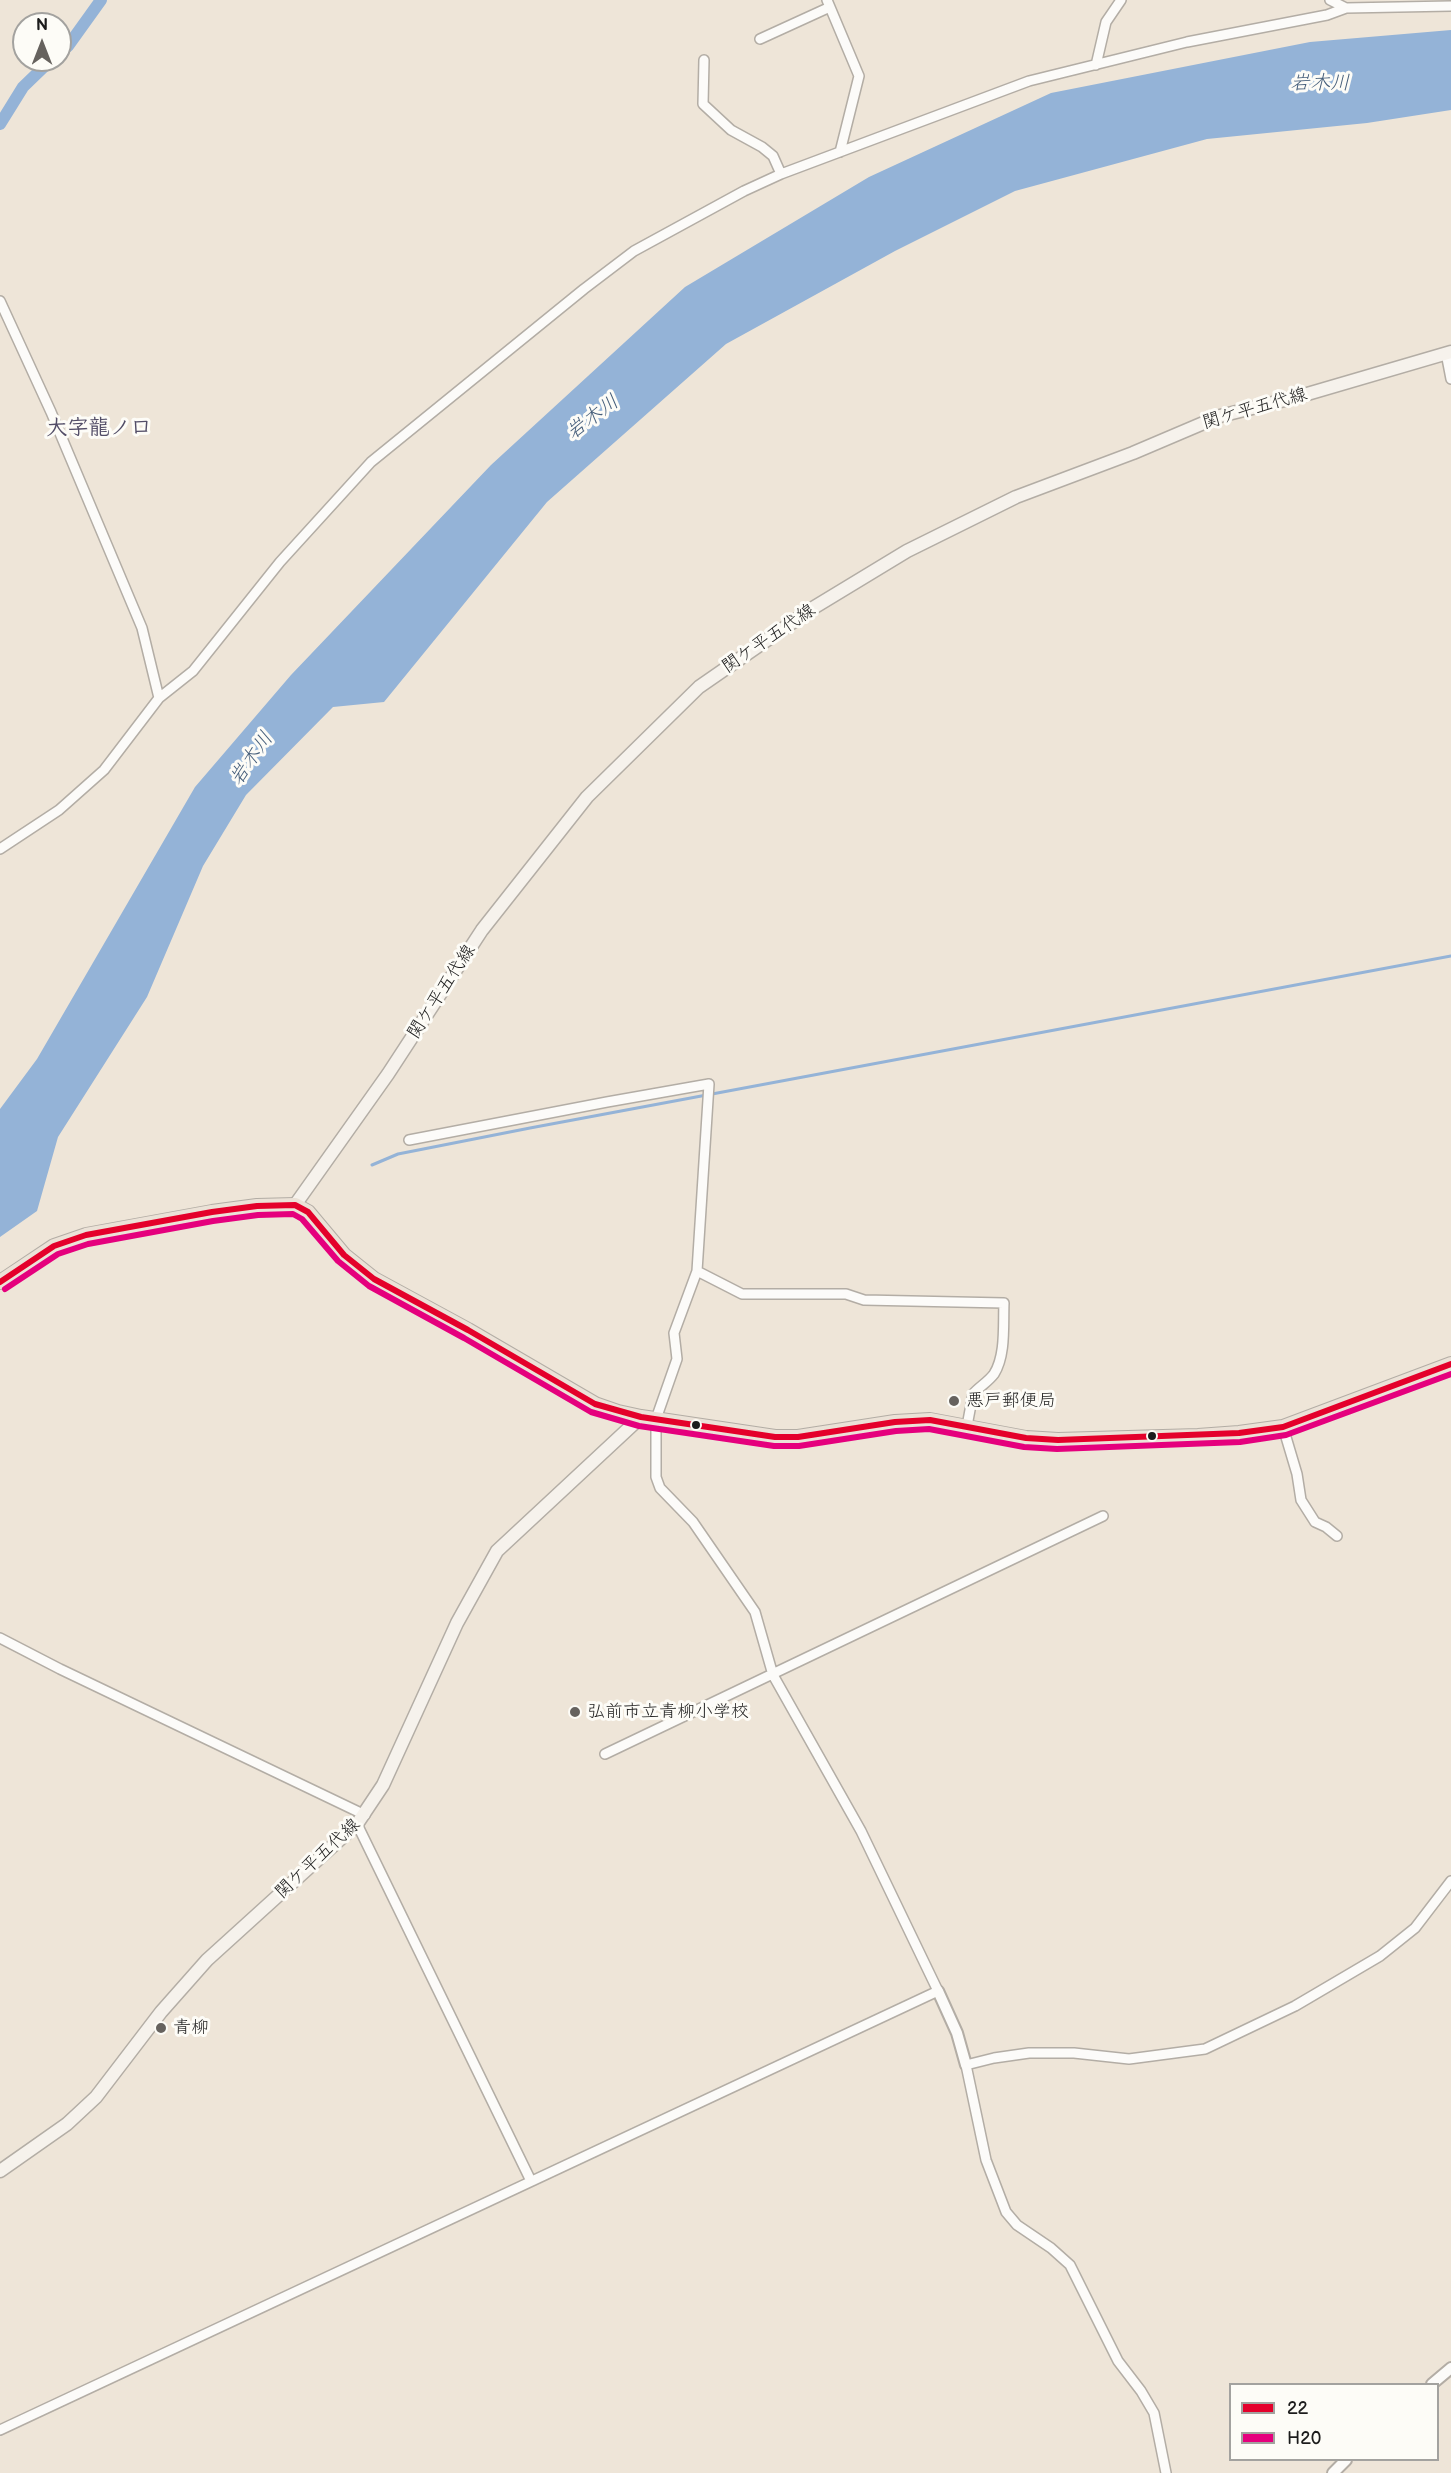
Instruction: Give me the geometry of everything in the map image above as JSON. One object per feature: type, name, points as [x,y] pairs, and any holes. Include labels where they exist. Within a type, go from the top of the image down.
[{"type":"main road","name":"関ケ平五代線","points":[[295,1205],[388,1074],[482,930],[587,797],[699,687],[813,608],[908,551],[1016,497],[1133,453],[1220,416],[1297,397],[1448,352]]},
{"type":"main road","points":[[0,1282],[54,1246],[86,1235],[224,1210],[269,1205],[295,1205],[308,1212],[344,1255],[374,1279],[460,1325],[595,1404],[641,1417],[775,1437],[814,1435],[930,1420],[1026,1438],[1058,1440],[1198,1436],[1283,1427],[1451,1364]]},
{"type":"main road","name":"関ケ平五代線","points":[[0,2171],[67,2124],[96,2097],[161,2012],[207,1960],[361,1820],[383,1785],[457,1623],[497,1551],[641,1417]]},
{"type":"street","points":[[1096,65],[1106,22],[1121,0]]},
{"type":"street","points":[[1330,0],[1346,8]]},
{"type":"street","points":[[760,39],[829,3],[859,76],[840,152]]},
{"type":"street","points":[[0,849],[59,810],[104,770],[159,698],[193,671],[280,562],[371,462],[634,251],[744,191],[781,174],[1029,81],[1187,42],[1316,17],[1346,8],[1451,6]]},
{"type":"street","points":[[704,60],[703,104],[731,130],[762,147],[773,156],[781,174]]},
{"type":"street","points":[[0,301],[51,412],[142,628],[159,698]]},
{"type":"street","points":[[1448,352],[1451,379]]},
{"type":"street","points":[[409,1140],[709,1084],[697,1271],[674,1333],[677,1359],[656,1419],[656,1477],[660,1488],[693,1522],[755,1612],[773,1675],[861,1831],[957,2033],[986,2160],[1006,2211],[1017,2225],[1051,2248],[1070,2265],[1118,2361],[1141,2391],[1154,2413],[1166,2473]]},
{"type":"street","points":[[697,1271],[742,1294],[846,1294],[864,1300],[1004,1303],[1000,1357],[996,1371],[973,1394],[968,1426]]},
{"type":"street","points":[[1283,1427],[1297,1474],[1301,1500],[1315,1522],[1337,1536]]},
{"type":"street","points":[[605,1754],[1103,1516]]},
{"type":"street","points":[[0,1638],[361,1820],[531,2181]]},
{"type":"street","points":[[966,2065],[1029,2053],[1074,2053],[1130,2059],[1205,2049],[1295,2006],[1380,1956],[1415,1928],[1451,1881]]},
{"type":"street","points":[[0,2430],[938,1991]]},
{"type":"street","points":[[1434,2383],[1451,2368]]},
{"type":"street","points":[[1333,2473],[1345,2461]]},
{"type":"water","name":"岩木川","points":[[1451,30],[1451,110],[1367,123],[1207,139],[1015,191],[895,251],[726,344],[547,502],[384,702],[333,707],[246,795],[203,866],[147,997],[58,1137],[37,1211],[0,1237],[0,1109],[37,1059],[195,787],[291,675],[491,465],[685,287],[869,177],[1051,93],[1310,42]]},
{"type":"waterway","points":[[72,40],[101,0]]},
{"type":"waterway","points":[[0,124],[23,87],[39,72]]},
{"type":"waterway","points":[[372,1165],[398,1154],[530,1128],[1451,956]]},
{"type":"transit line","name":"22","points":[[0,1282],[54,1246],[86,1235],[212,1212],[257,1206],[295,1205],[308,1212],[344,1255],[374,1279],[468,1330],[595,1404],[641,1417],[775,1437],[798,1437],[895,1422],[930,1420],[1026,1438],[1058,1440],[1239,1433],[1283,1427],[1451,1364]]},
{"type":"transit line","name":"H20","points":[[5,1289],[58,1254],[88,1244],[213,1221],[258,1215],[293,1214],[302,1219],[338,1261],[369,1286],[591,1412],[639,1426],[774,1446],[799,1446],[896,1431],[929,1429],[1024,1447],[1057,1449],[1240,1442],[1286,1435],[1451,1374]]},
{"type":"place","name":"悪戸郵便局","points":[[954,1401]]},
{"type":"place","name":"弘前市立青柳小学校","points":[[575,1712]]},
{"type":"place","name":"青柳","points":[[161,2028]]},
{"type":"district","name":"大字龍ノ口","points":[[99,429]]}]
